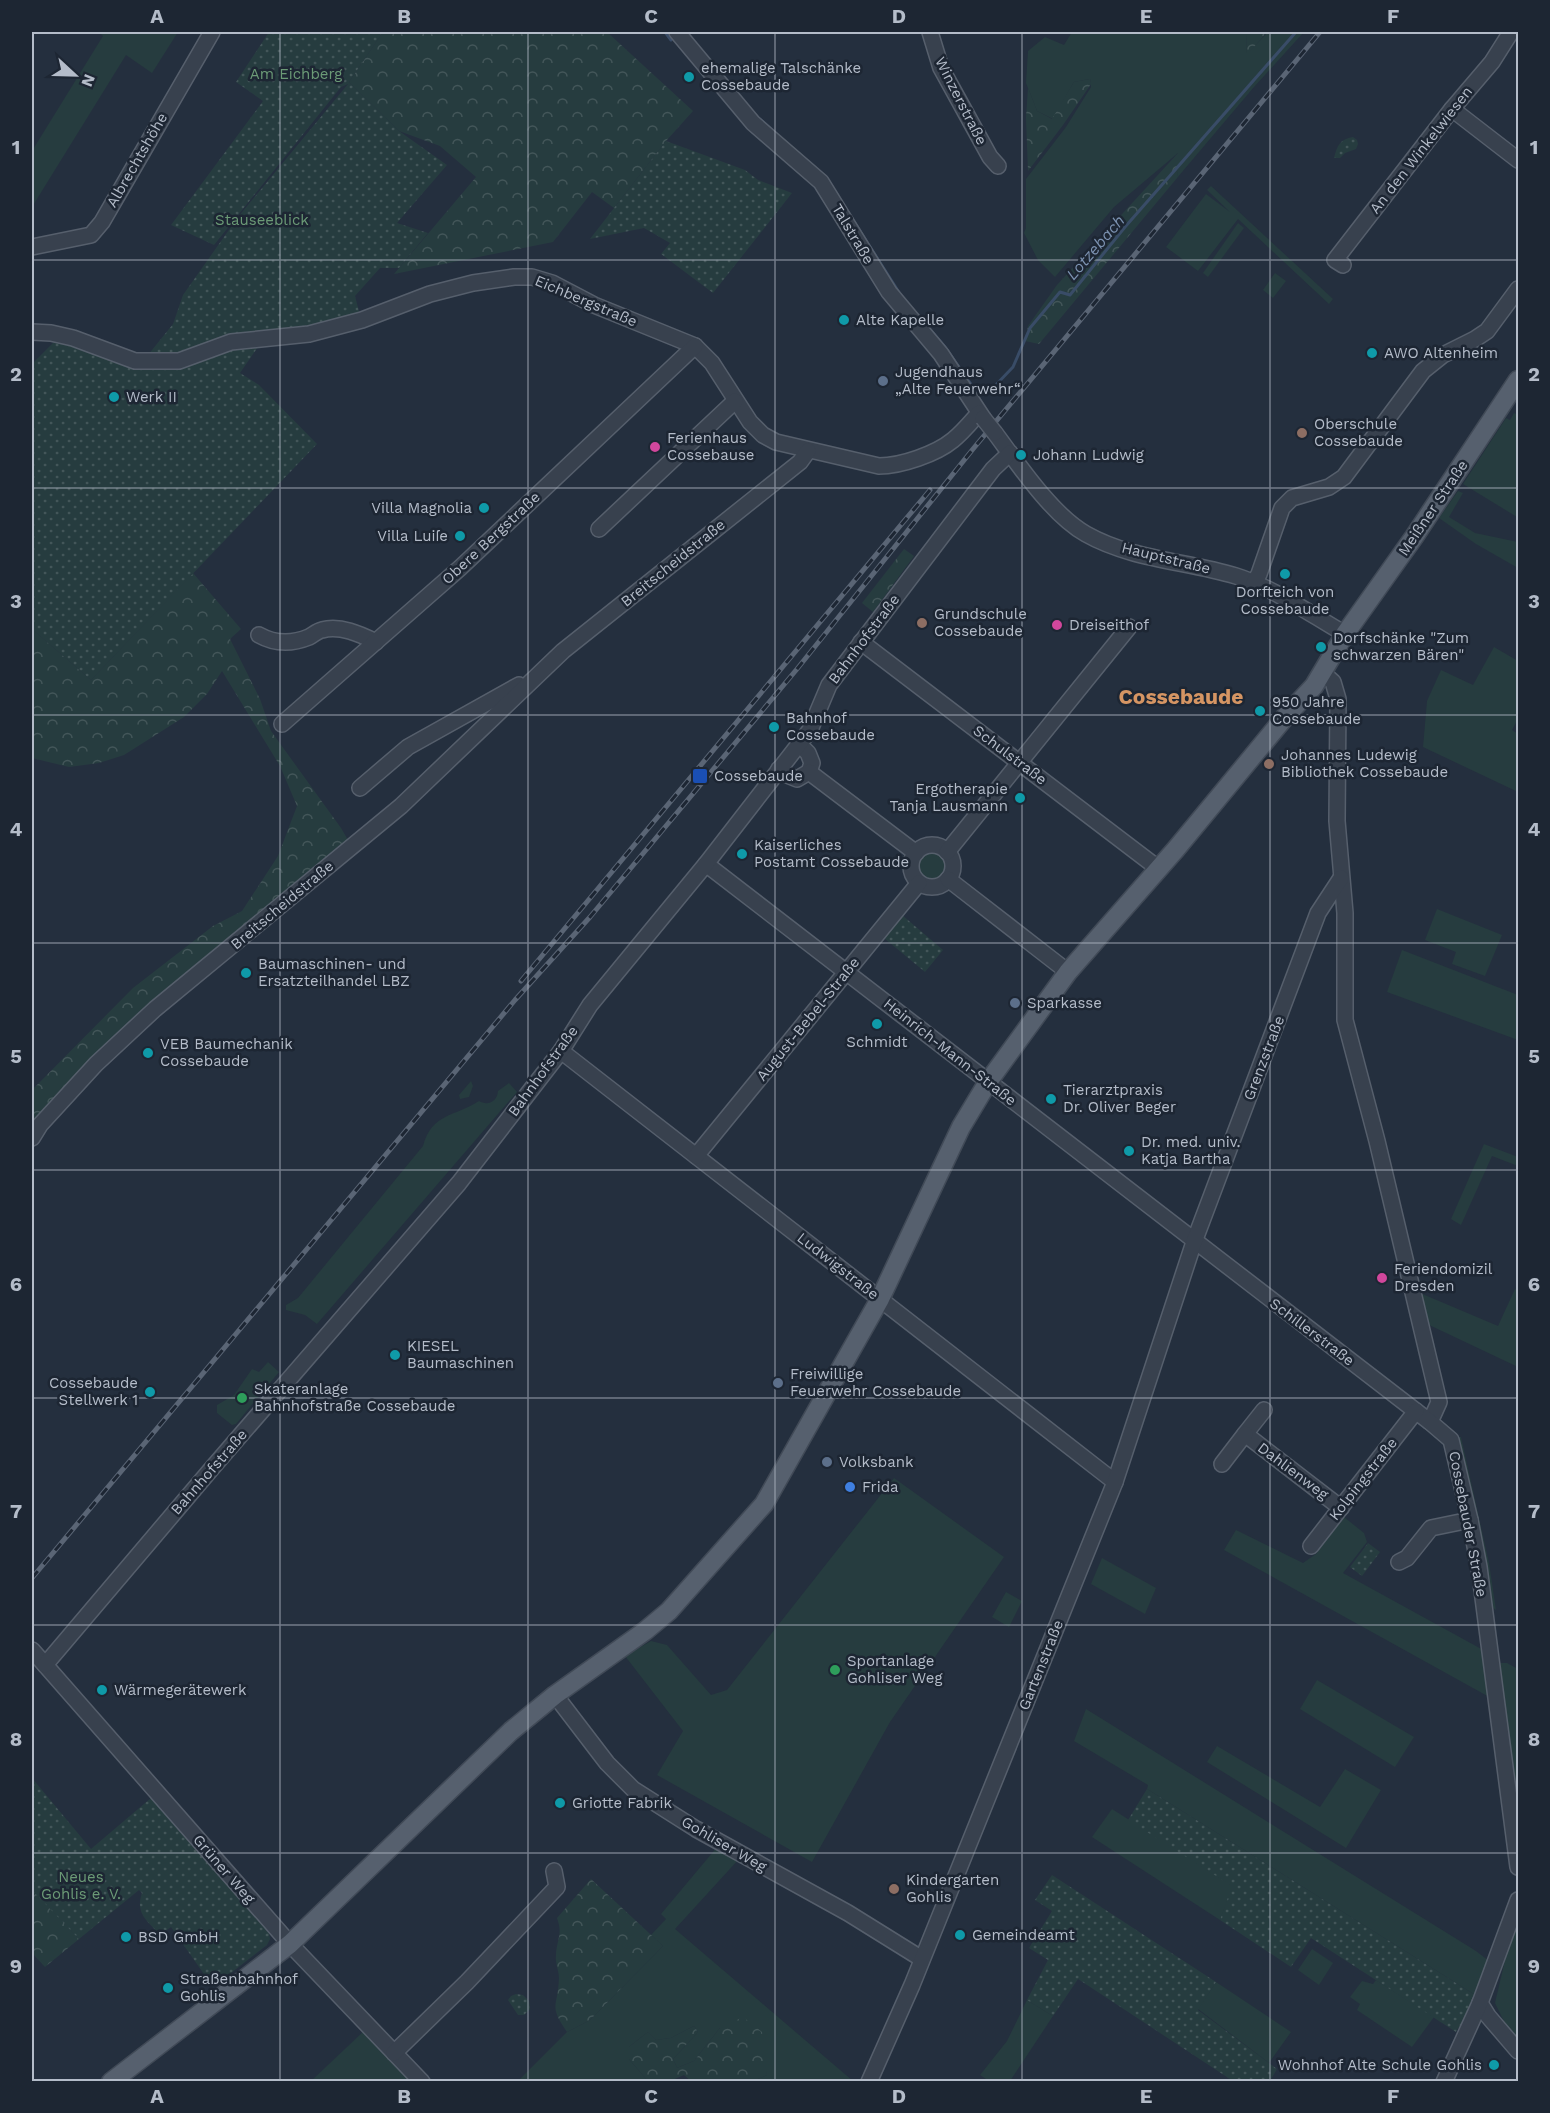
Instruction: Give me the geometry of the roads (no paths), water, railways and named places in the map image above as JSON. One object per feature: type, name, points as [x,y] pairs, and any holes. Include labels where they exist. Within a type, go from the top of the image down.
[{"type":"main road","name":"Meißner Straße","points":[[111,2082],[290,1944],[511,1731],[555,1695],[645,1631],[669,1611],[764,1504],[880,1299],[961,1127],[988,1082],[1068,972],[1159,869],[1323,673],[1345,634],[1414,537],[1518,380]]},
{"type":"street","name":"Albrechtshöhe","points":[[32,247],[91,235],[102,222],[212,32]]},
{"type":"street","name":"Winzerstraße","points":[[930,32],[941,68],[990,157],[998,166]]},
{"type":"street","name":"An den Winkelwiesen","points":[[1343,265],[1335,260],[1452,109],[1492,62],[1511,32]]},
{"type":"street","name":"Talstraße","points":[[682,34],[753,123],[821,182],[889,292],[941,354],[981,415],[1010,453]]},
{"type":"street","points":[[1452,109],[1518,160]]},
{"type":"street","name":"Eichbergstraße","points":[[32,332],[73,338],[135,360],[179,361],[231,342],[309,334],[362,320],[430,294],[473,283],[514,277],[532,277],[552,283],[594,305],[695,346],[712,363],[750,422],[763,435],[776,442],[879,466],[891,466],[941,448],[953,441],[981,415]]},
{"type":"street","points":[[1254,583],[1282,508],[1292,498],[1329,487],[1344,477],[1423,370],[1443,355],[1487,331],[1518,289]]},
{"type":"street","name":"Obere Bergstraße","points":[[282,724],[460,568],[695,346]]},
{"type":"street","points":[[599,529],[735,401]]},
{"type":"street","name":"Breitscheidstraße","points":[[32,1138],[40,1125],[96,1064],[155,1009],[401,806],[563,651],[800,462],[808,451]]},
{"type":"street","name":"Hauptstraße","points":[[1010,453],[1035,486],[1067,520],[1085,534],[1146,556],[1237,576],[1254,583],[1345,634]]},
{"type":"street","name":"Bahnhofstraße","points":[[45,1665],[459,1182],[561,1050],[590,1005],[799,744],[816,719],[829,685],[993,469],[1010,453]]},
{"type":"street","points":[[947,852],[1018,761],[1129,627]]},
{"type":"street","points":[[259,635],[278,642],[308,637],[322,630],[337,629],[355,632],[376,642]]},
{"type":"street","name":"Schulstraße","points":[[861,642],[1159,869]]},
{"type":"street","points":[[1323,673],[1334,682],[1338,699],[1337,821],[1345,913],[1344,1020],[1377,1141],[1439,1402],[1430,1422]]},
{"type":"street","name":"Breitscheidstraße","points":[[360,788],[408,747],[537,675]]},
{"type":"street","points":[[779,769],[797,778],[808,772],[812,763],[808,753],[799,744]]},
{"type":"street","points":[[808,772],[916,853]]},
{"type":"street","points":[[931,846],[940,847],[947,852],[953,865],[948,879],[935,887],[927,887],[919,883],[911,869],[916,853],[931,846]]},
{"type":"street","name":"Heinrich-Mann-Straße","points":[[705,864],[847,971],[1194,1242]]},
{"type":"street","name":"Grenzstraße","points":[[1194,1242],[1318,913],[1341,878]]},
{"type":"street","points":[[948,879],[1068,972]]},
{"type":"street","name":"August-Bebel-Straße","points":[[696,1156],[919,883]]},
{"type":"street","name":"Ludwigstraße","points":[[561,1050],[1115,1482]]},
{"type":"street","name":"Schillerstraße","points":[[1194,1242],[1430,1422]]},
{"type":"street","name":"Gartenstraße","points":[[869,2082],[922,1959],[1115,1482],[1194,1242]]},
{"type":"street","name":"Dahlienweg","points":[[1222,1464],[1264,1410]]},
{"type":"street","name":"Kolpingstraße","points":[[1311,1546],[1416,1411]]},
{"type":"street","name":"Cossebauder Straße","points":[[1430,1422],[1450,1440],[1470,1520],[1479,1567],[1518,1867]]},
{"type":"street","name":"Dahlienweg","points":[[1245,1434],[1341,1508]]},
{"type":"street","points":[[1399,1562],[1407,1558],[1431,1528],[1470,1520]]},
{"type":"street","name":"Grüner Weg","points":[[32,1650],[290,1944],[422,2082]]},
{"type":"street","name":"Gohliser Weg","points":[[555,1695],[607,1762],[633,1789],[848,1913],[922,1959]]},
{"type":"street","points":[[394,2053],[557,1887],[554,1872]]},
{"type":"street","points":[[1444,2082],[1480,2003],[1518,1900]]},
{"type":"street","points":[[1480,2003],[1518,2051]]},
{"type":"waterway","name":"Lotzebach","points":[[665,32],[671,40]]},
{"type":"waterway","name":"Lotzebach","points":[[922,320],[945,347],[973,387],[980,390],[992,389],[1013,367],[1030,328],[1060,292],[1070,295],[1125,227],[1296,32]]},
{"type":"waterway","name":"Lotzebach","points":[[760,119],[772,130]]},
{"type":"waterway","name":"Lotzebach","points":[[825,176],[900,294]]},
{"type":"railway","points":[[32,1578],[515,1000],[590,917],[797,669],[973,449],[1320,32]]},
{"type":"railway","points":[[521,981],[930,490]]},
{"type":"place","name":"ehemalige Talschänke Cossebaude","points":[[689,77]]},
{"type":"place","name":"Alte Kapelle","points":[[844,320]]},
{"type":"place","name":"AWO Altenheim","points":[[1372,353]]},
{"type":"place","name":"Jugendhaus „Alte Feuerwehr“","points":[[883,381]]},
{"type":"place","name":"Werk II","points":[[114,397]]},
{"type":"place","name":"Oberschule Cossebaude","points":[[1302,433]]},
{"type":"place","name":"Ferienhaus Cossebause","points":[[655,447]]},
{"type":"place","name":"Johann Ludwig","points":[[1021,455]]},
{"type":"place","name":"Villa Magnolia","points":[[484,508]]},
{"type":"place","name":"Villa Luiſe","points":[[460,536]]},
{"type":"place","name":"Dorfteich von Cossebaude","points":[[1285,574]]},
{"type":"place","name":"Grundschule Cossebaude","points":[[922,623]]},
{"type":"place","name":"Dreiseithof","points":[[1057,625]]},
{"type":"place","name":"Dorfschänke \"Zum schwarzen Bären\"","points":[[1321,647]]},
{"type":"place","name":"950 Jahre Cossebaude","points":[[1260,711]]},
{"type":"place","name":"Bahnhof Cossebaude","points":[[774,727]]},
{"type":"place","name":"Johannes Ludewig Bibliothek Cossebaude","points":[[1269,764]]},
{"type":"place","name":"Cossebaude","points":[[700,776]]},
{"type":"place","name":"Ergotherapie Tanja Lausmann","points":[[1020,798]]},
{"type":"place","name":"Kaiserliches Postamt Cossebaude","points":[[742,854]]},
{"type":"place","name":"Baumaschinen- und Ersatzteilhandel LBZ","points":[[246,973]]},
{"type":"place","name":"Sparkasse","points":[[1015,1003]]},
{"type":"place","name":"Schmidt","points":[[877,1024]]},
{"type":"place","name":"VEB Baumechanik Cossebaude","points":[[148,1053]]},
{"type":"place","name":"Tierarztpraxis Dr. Oliver Beger","points":[[1051,1099]]},
{"type":"place","name":"Dr. med. univ. Katja Bartha","points":[[1129,1151]]},
{"type":"place","name":"Feriendomizil Dresden","points":[[1382,1278]]},
{"type":"place","name":"KIESEL Baumaschinen","points":[[395,1355]]},
{"type":"place","name":"Freiwillige Feuerwehr Cossebaude","points":[[778,1383]]},
{"type":"place","name":"Cossebaude Stellwerk 1","points":[[150,1392]]},
{"type":"place","name":"Skateranlage Bahnhofstraße Cossebaude","points":[[242,1398]]},
{"type":"place","name":"Volksbank","points":[[827,1462]]},
{"type":"place","name":"Frida","points":[[850,1487]]},
{"type":"place","name":"Sportanlage Gohliser Weg","points":[[835,1670]]},
{"type":"place","name":"Wärmegerätewerk","points":[[102,1690]]},
{"type":"place","name":"Griotte Fabrik","points":[[560,1803]]},
{"type":"place","name":"Kindergarten Gohlis","points":[[894,1889]]},
{"type":"place","name":"Gemeindeamt","points":[[960,1935]]},
{"type":"place","name":"BSD GmbH","points":[[126,1937]]},
{"type":"place","name":"Straßenbahnhof Gohlis","points":[[168,1988]]},
{"type":"place","name":"Wohnhof Alte Schule Gohlis","points":[[1494,2065]]},
{"type":"district","name":"Cossebaude","points":[[1181,697]]},
{"type":"park label","name":"Am Eichberg","points":[[296,74]]},
{"type":"park label","name":"Stauseeblick","points":[[262,220]]},
{"type":"park label","name":"Neues Gohlis e. V.","points":[[81,1886]]}]
